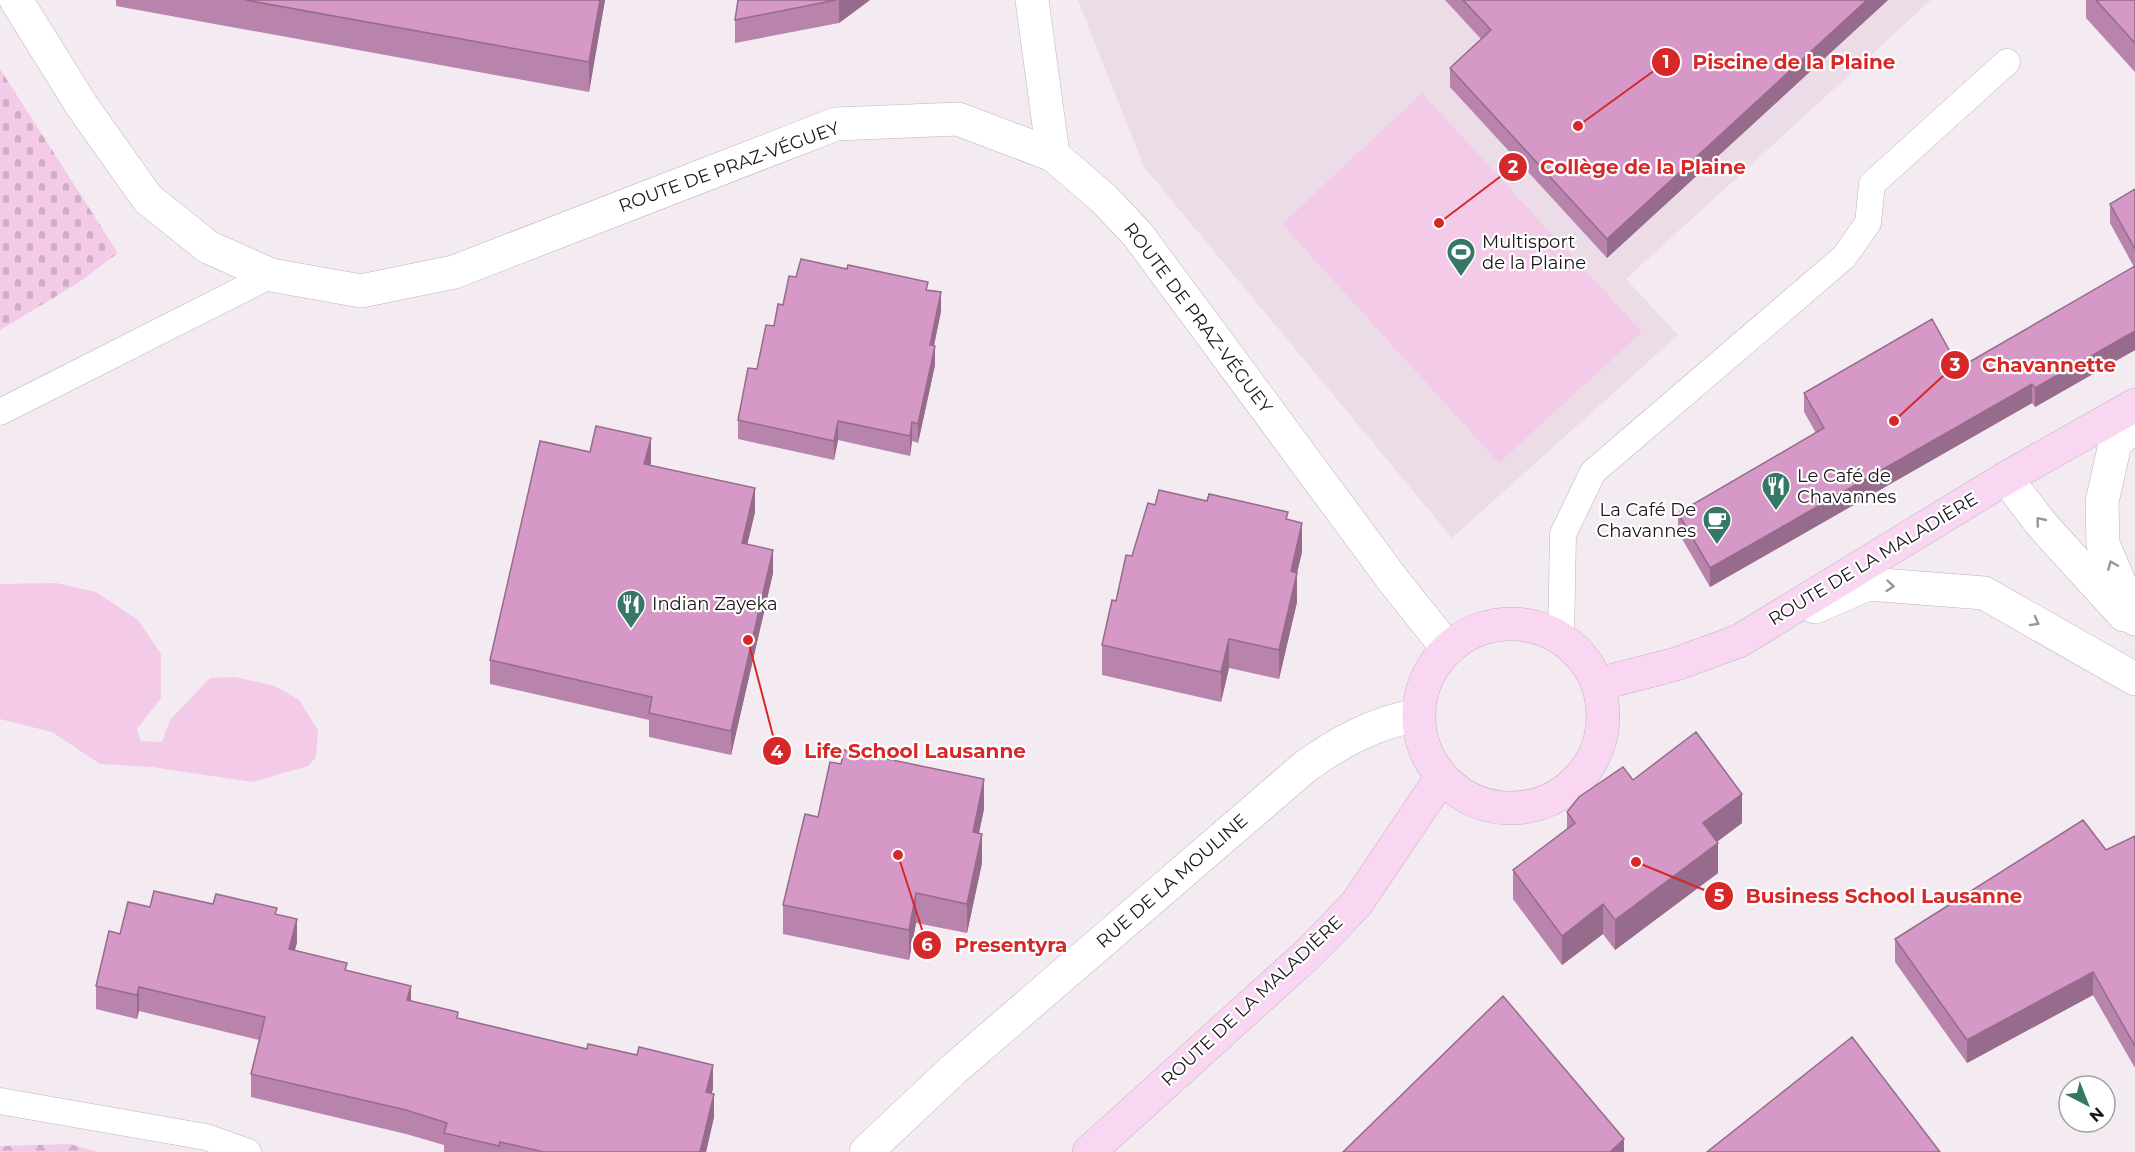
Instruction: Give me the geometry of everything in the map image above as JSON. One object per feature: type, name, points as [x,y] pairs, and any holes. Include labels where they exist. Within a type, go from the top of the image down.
[{"type":"main road","name":"ROUTE DE LA MALADIÈRE","points":[[1599,684],[1676,664],[1739,641],[2006,478],[2135,405]]},
{"type":"main road","points":[[1517,623],[1540,628],[1561,637],[1582,657],[1599,684],[1604,714],[1599,739],[1590,761],[1558,796],[1539,806],[1521,808],[1488,806],[1464,797],[1441,778],[1424,750],[1418,716],[1427,676],[1448,648],[1475,630],[1517,623]]},
{"type":"main road","name":"ROUTE DE LA MALADIÈRE","points":[[1089,1152],[1310,952],[1357,903],[1441,778]]},
{"type":"street","name":"ROUTE DE PRAZ-VÉGUEY","points":[[16,0],[82,106],[148,199],[208,247],[271,275],[361,291],[454,272],[836,124],[958,119],[1053,154],[1104,199],[1138,235],[1393,580],[1448,648]]},
{"type":"street","points":[[1032,0],[1053,154]]},
{"type":"street","points":[[2135,424],[2115,444],[2102,502],[2103,544],[2135,619]]},
{"type":"street","points":[[2006,478],[2043,526],[2135,627]]},
{"type":"street","points":[[1739,641],[1868,584],[1984,593],[2135,679]]},
{"type":"street","name":"RUE DE LA MOULINE","points":[[866,1152],[954,1069],[1306,766],[1339,743],[1364,730],[1390,720],[1418,716]]},
{"type":"lane","points":[[1561,637],[1563,534],[1593,472],[1844,257],[1868,223],[1872,184],[2007,62]]},
{"type":"lane","points":[[0,412],[271,275]]},
{"type":"lane","points":[[0,1101],[206,1137],[248,1152]]},
{"type":"shaded area","points":[[1078,0],[1931,0],[1626,279],[1678,335],[1452,538],[1144,167]]},
{"type":"green space","points":[[0,69],[118,253],[78,283],[0,330]]},
{"type":"green space","name":"Multisport de la Plaine","points":[[1422,93],[1642,332],[1499,463],[1282,224]]},
{"type":"green space","points":[[56,583],[96,592],[138,620],[161,654],[161,698],[137,729],[141,741],[162,742],[170,720],[210,678],[235,677],[275,686],[299,700],[318,730],[316,757],[308,766],[252,782],[152,767],[100,764],[52,732],[0,719],[0,584]]},
{"type":"green space","points":[[70,1144],[98,1152],[0,1152],[0,1146]]},
{"type":"building","points":[[245,0],[600,0],[589,62]]},
{"type":"building","points":[[738,0],[836,0],[735,20]]},
{"type":"building","points":[[1463,0],[1867,0],[1607,239],[1450,68],[1491,30]]},
{"type":"building","points":[[2096,0],[2135,0],[2135,43]]},
{"type":"building","points":[[2135,189],[2135,249],[2110,204]]},
{"type":"building","points":[[801,259],[847,269],[848,265],[928,282],[926,290],[941,292],[930,345],[935,346],[918,424],[912,422],[910,436],[838,421],[834,441],[738,420],[748,368],[757,369],[766,325],[774,326],[778,304],[783,305],[789,276],[796,277]]},
{"type":"building","points":[[2135,266],[2135,331],[2035,388],[2032,384],[1710,568],[1678,513],[1824,428],[1804,393],[1932,319],[1959,368]]},
{"type":"building","name":"Indian Zayeka","points":[[596,426],[651,438],[644,464],[755,488],[742,543],[773,550],[731,731],[649,713],[652,697],[490,660],[540,441],[590,452]]},
{"type":"building","points":[[1159,490],[1207,501],[1209,494],[1288,512],[1286,519],[1302,523],[1291,571],[1297,573],[1279,650],[1229,639],[1221,672],[1102,645],[1112,600],[1116,601],[1126,555],[1132,556],[1148,503],[1155,505]]},
{"type":"building","points":[[1696,732],[1742,794],[1703,823],[1718,843],[1615,920],[1603,904],[1562,936],[1513,870],[1575,823],[1567,812],[1579,797],[1623,767],[1633,780]]},
{"type":"building","points":[[844,750],[984,779],[973,832],[982,834],[967,904],[916,893],[909,930],[783,905],[805,814],[818,817],[830,762],[841,764]]},
{"type":"building","points":[[2083,820],[2106,850],[2135,836],[2135,1046],[2093,972],[1967,1040],[1895,939]]},
{"type":"building","points":[[154,891],[213,904],[216,894],[277,908],[275,914],[297,919],[289,949],[347,963],[345,970],[411,986],[407,1000],[458,1012],[457,1018],[587,1049],[588,1044],[637,1055],[639,1047],[713,1065],[706,1092],[714,1094],[700,1152],[544,1152],[500,1142],[499,1146],[444,1133],[447,1123],[406,1110],[251,1074],[265,1017],[139,987],[137,995],[96,986],[109,931],[120,934],[128,902],[150,907]]},
{"type":"building","points":[[1503,996],[1624,1139],[1610,1152],[1343,1152]]},
{"type":"building","points":[[1852,1037],[1940,1152],[1707,1152]]},
{"type":"place","name":"Piscine de la Plaine","points":[[1578,126]]},
{"type":"place","name":"Collège de la Plaine","points":[[1439,223]]},
{"type":"place","name":"Multisport de la Plaine","points":[[1461,278]]},
{"type":"place","name":"Chavannette","points":[[1894,421]]},
{"type":"place","name":"Le Café de Chavannes","points":[[1776,512]]},
{"type":"place","name":"La Café De Chavannes","points":[[1717,546]]},
{"type":"place","name":"Indian Zayeka","points":[[631,630]]},
{"type":"place","name":"Life School Lausanne","points":[[748,640]]},
{"type":"place","name":"Presentyra","points":[[898,855]]},
{"type":"place","name":"Business School Lausanne","points":[[1636,862]]}]
